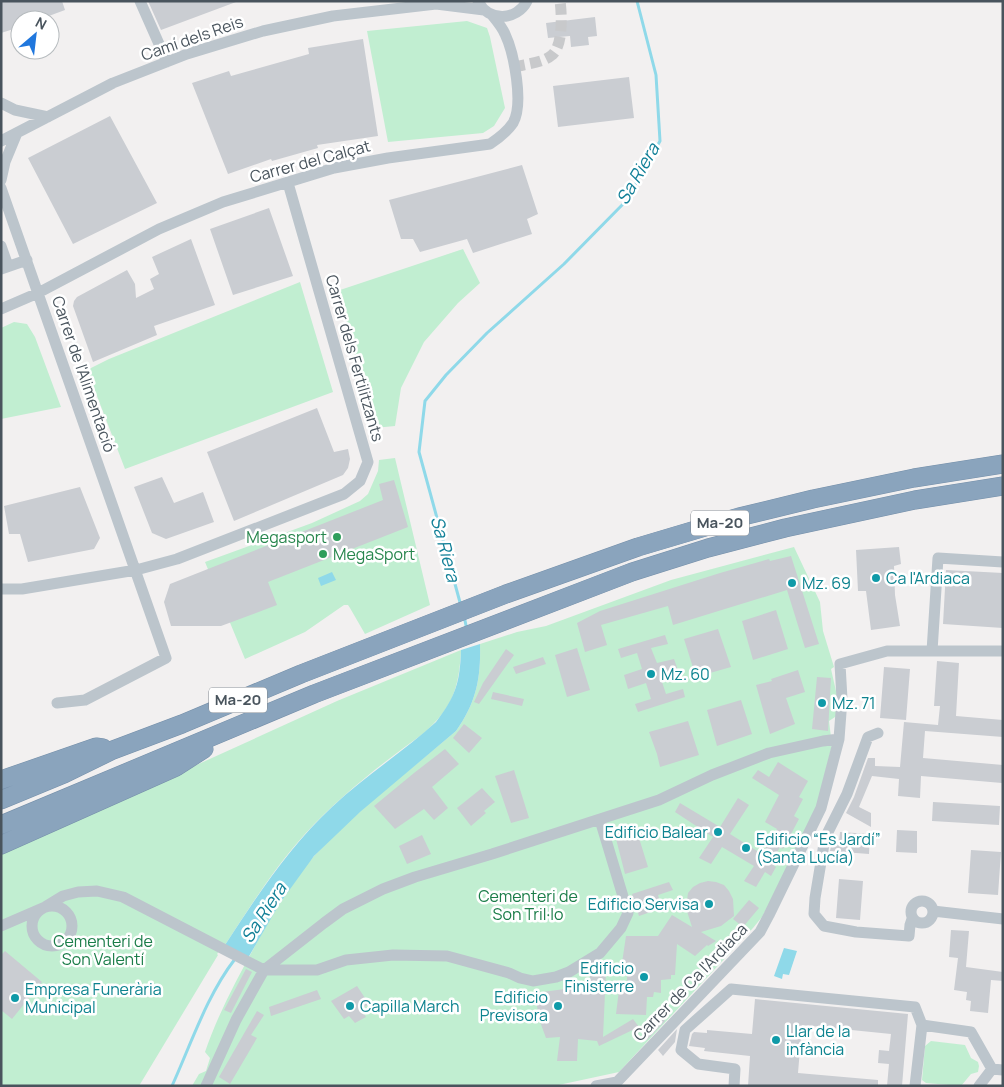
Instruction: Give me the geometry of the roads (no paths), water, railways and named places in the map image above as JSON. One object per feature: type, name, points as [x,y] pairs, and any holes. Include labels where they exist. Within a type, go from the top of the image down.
[{"type":"highway","name":"Ma-20","points":[[1,800],[64,774],[113,750],[182,724],[363,649],[506,594],[638,547],[755,513],[888,483],[1003,464]]},
{"type":"highway","name":"Ma-20","points":[[1,825],[242,724],[632,572],[734,541],[864,510],[1003,486]]},
{"type":"highway","points":[[1,845],[176,767],[242,724]]},
{"type":"highway","points":[[1,780],[96,747],[113,750]]},
{"type":"street","points":[[140,1],[167,62]]},
{"type":"street","points":[[373,11],[392,1]]},
{"type":"street","name":"Camí dels Reis","points":[[1,141],[113,83],[187,54],[263,31],[333,16],[439,2],[485,9],[501,17],[514,14]]},
{"type":"street","points":[[506,35],[508,24],[514,14],[528,2]]},
{"type":"street","points":[[485,9],[506,35]]},
{"type":"street","name":"Carrer del Calçat","points":[[1,309],[38,293],[160,229],[223,202],[334,168],[490,144],[502,136],[514,121],[518,106],[518,91],[506,35]]},
{"type":"street","points":[[1,103],[15,110],[48,117]]},
{"type":"street","points":[[1,180],[5,162],[17,133]]},
{"type":"street","name":"Carrer dels Fertilitzants","points":[[1,589],[22,589],[136,570],[185,557],[344,494],[360,481],[368,462],[288,183]]},
{"type":"street","name":"Carrer de l'Alimentació","points":[[3,196],[166,658],[85,700],[57,703]]},
{"type":"street","points":[[1,246],[5,267],[26,260]]},
{"type":"street","points":[[932,651],[938,558],[1003,562]]},
{"type":"street","name":"Carrer de Ca l'Ardiaca","points":[[596,1086],[617,1082],[760,932],[781,893],[821,808],[839,739],[842,699],[840,664],[887,651],[1003,651]]},
{"type":"street","points":[[878,733],[868,737],[847,794],[824,838],[814,914],[824,926],[856,932],[909,936],[912,918],[910,911],[916,902],[927,902],[933,911],[932,918],[926,923],[918,923],[912,918]]},
{"type":"street","points":[[206,1086],[259,968],[343,909],[383,889],[415,877],[600,820],[666,797],[712,775],[769,753],[839,739]]},
{"type":"street","points":[[1,926],[45,907],[63,896],[78,892],[97,891],[123,897],[259,968],[317,970],[346,960],[393,954],[447,956],[509,973],[526,980],[541,980],[569,972],[600,953],[622,928],[628,913],[600,820]]},
{"type":"street","points":[[933,911],[1003,918]]},
{"type":"street","points":[[734,1086],[735,1069],[698,1064],[681,1050],[685,1030],[731,989],[915,1007],[922,1024],[916,1086]]},
{"type":"street","points":[[922,1024],[971,1032],[997,1069],[979,1086]]},
{"type":"water","points":[[332,572],[336,580],[321,586],[318,578]]},
{"type":"water","points":[[480,644],[476,690],[468,711],[456,731],[360,812],[314,856],[280,903],[248,958],[225,945],[274,873],[316,822],[371,774],[436,722],[456,688],[461,650]]},
{"type":"water","points":[[784,948],[797,951],[789,975],[783,974],[782,979],[774,976]]},
{"type":"waterway","name":"Sa Riera","points":[[461,606],[419,452],[425,401],[446,375],[487,333],[564,264],[626,201],[660,141],[656,75],[637,1]]},
{"type":"waterway","name":"Sa Riera","points":[[464,616],[467,630]]},
{"type":"waterway","name":"Sa Riera","points":[[172,1086],[200,1020],[216,988],[235,959]]},
{"type":"tunnel","points":[[514,67],[544,60],[556,51],[561,30],[560,1]]},
{"type":"place","name":"Megasport","points":[[337,537]]},
{"type":"place","name":"MegaSport","points":[[323,554]]},
{"type":"place","name":"Ca l'Ardiaca","points":[[876,578]]},
{"type":"place","name":"Mz. 69","points":[[792,583]]},
{"type":"place","name":"Mz. 60","points":[[651,674]]},
{"type":"place","name":"Mz. 71","points":[[822,703]]},
{"type":"place","name":"Edificio Balear","points":[[718,832]]},
{"type":"place","name":"Edificio “Es Jardí” (Santa Lucía)","points":[[746,848]]},
{"type":"place","name":"Edificio Servisa","points":[[709,904]]},
{"type":"place","name":"Edificio Finisterre","points":[[644,977]]},
{"type":"place","name":"Empresa Funerària Municipal","points":[[15,998]]},
{"type":"place","name":"Capilla March","points":[[350,1006]]},
{"type":"place","name":"Edificio Previsora","points":[[558,1006]]},
{"type":"place","name":"Llar de la infància","points":[[776,1040]]},
{"type":"park label","name":"Cementeri de Son Tril·lo","points":[[528,905]]},
{"type":"park label","name":"Cementeri de Son Valentí","points":[[103,950]]}]
